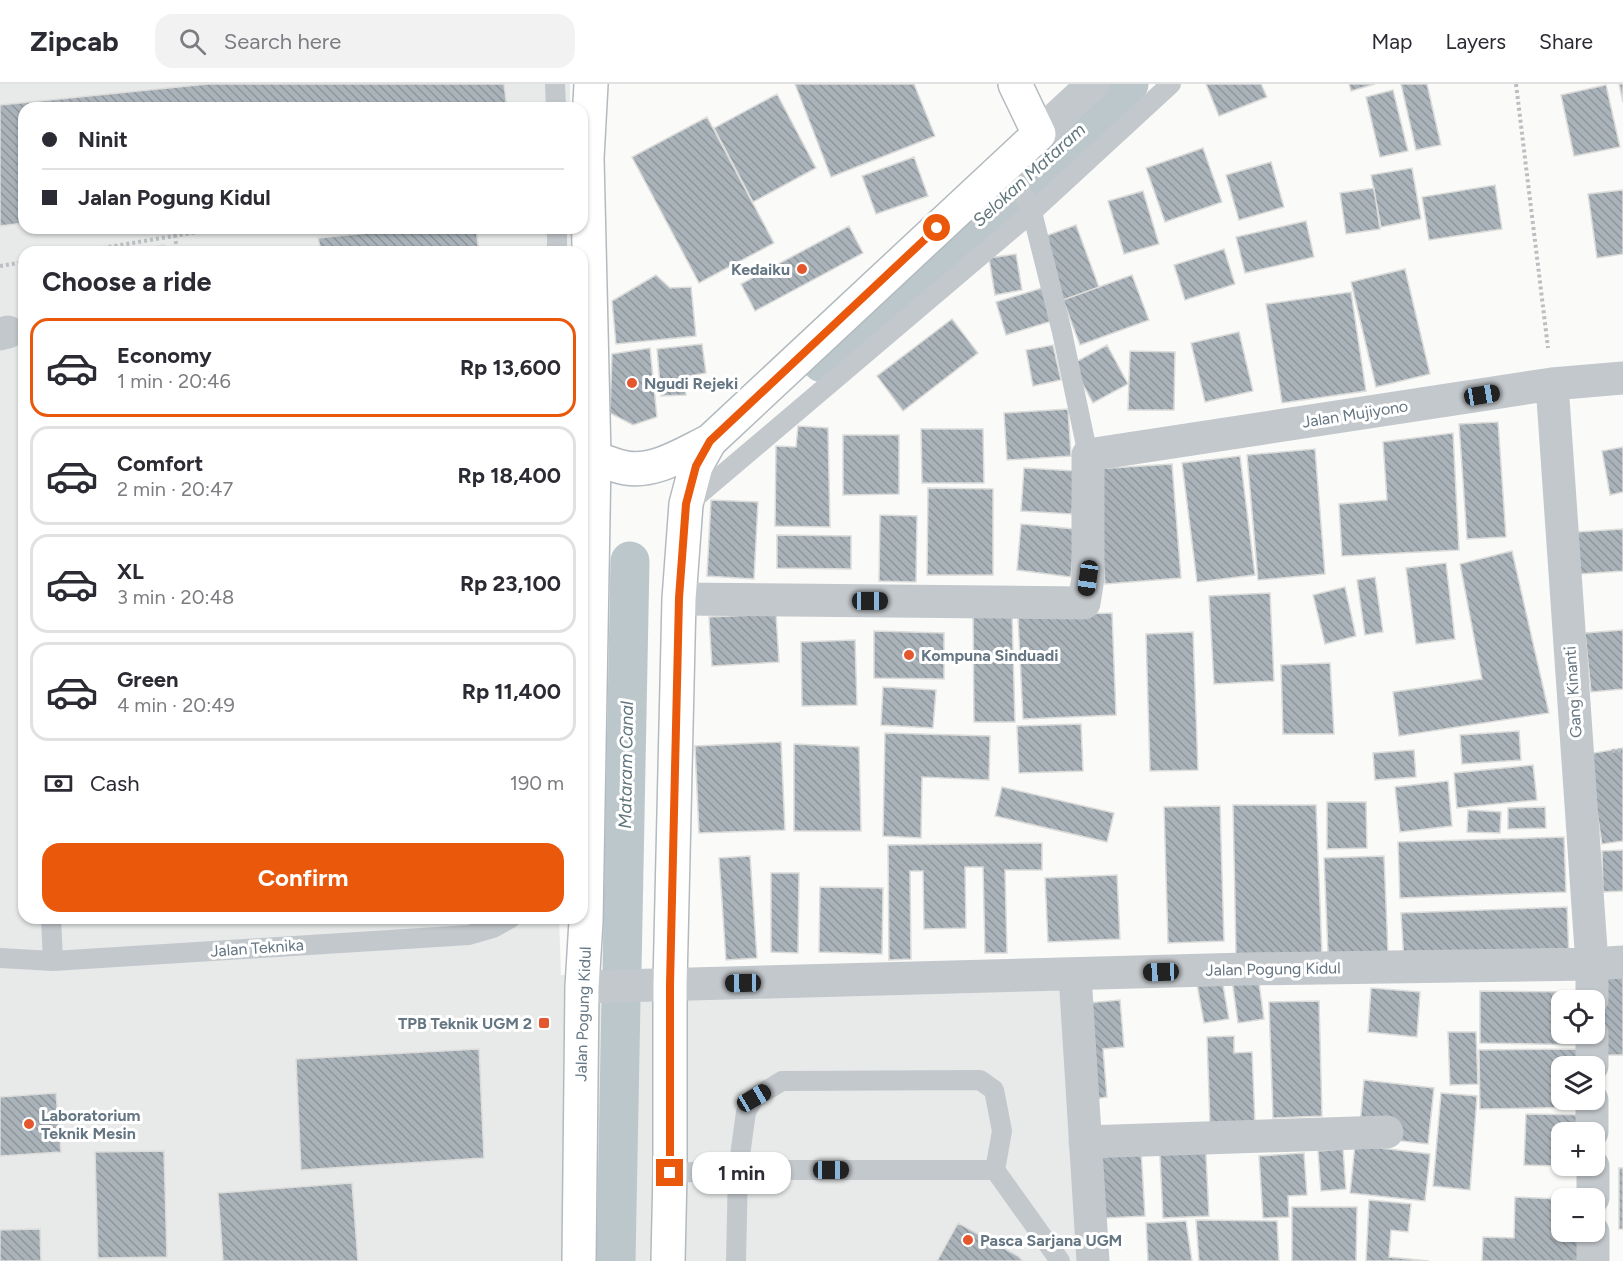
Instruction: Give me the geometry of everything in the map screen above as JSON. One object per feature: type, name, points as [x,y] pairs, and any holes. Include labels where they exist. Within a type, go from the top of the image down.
[{"type":"main road","name":"Jalan Pogung Kidul","points":[[588,140],[591,84]]},
{"type":"main road","points":[[594,458],[627,468],[648,468],[710,441],[1009,165],[1039,134],[1015,84]]},
{"type":"main road","name":"Jalan Pogung Kidul","points":[[588,201],[594,458],[588,705]]},
{"type":"main road","points":[[668,1261],[670,1173],[667,984],[679,598],[686,504],[696,466],[710,441]]},
{"type":"main road","name":"Jalan Pogung Kidul","points":[[579,1261],[592,987],[588,924]]},
{"type":"street","points":[[1039,134],[1093,84]]},
{"type":"street","name":"Jalan Mujiyono","points":[[1088,455],[1552,384],[1623,378]]},
{"type":"street","name":"Gang Kinanti","points":[[1552,384],[1607,963],[1596,990]]},
{"type":"street","points":[[679,598],[1084,603],[1088,578],[1088,455]]},
{"type":"street","name":"Jalan Pogung Kidul","points":[[592,987],[1246,969],[1607,963]]},
{"type":"street","points":[[1075,975],[1093,1261]]},
{"type":"street","points":[[1085,1142],[1387,1132]]},
{"type":"street","points":[[1593,1242],[1593,1261]]},
{"type":"lane","points":[[555,84],[556,102]]},
{"type":"lane","points":[[686,504],[1031,208],[1171,84]]},
{"type":"lane","points":[[1009,165],[1031,208],[1062,332],[1088,455]]},
{"type":"lane","points":[[51,924],[53,961]]},
{"type":"lane","name":"Jalan Teknika","points":[[0,957],[53,961],[469,934],[499,924]]},
{"type":"lane","points":[[736,1261],[738,1170],[746,1112],[754,1098],[783,1081],[980,1080],[994,1090],[1002,1131],[995,1170],[1060,1261]]},
{"type":"lane","points":[[670,1173],[738,1170],[995,1170]]},
{"type":"path","points":[[1516,84],[1552,384]]},
{"type":"path","points":[[113,246],[182,234]]},
{"type":"path","points":[[175,235],[176,246]]},
{"type":"path","points":[[0,266],[18,263]]},
{"type":"shaded area","points":[[0,84],[570,84],[570,102],[18,102],[18,234],[571,234],[571,246],[18,246],[18,924],[559,924],[561,975],[1080,957],[1097,1261],[0,1261]]},
{"type":"building","points":[[208,84],[504,84],[506,102],[30,102]]},
{"type":"building","points":[[795,84],[914,84],[935,136],[831,177]]},
{"type":"building","points":[[1206,84],[1261,84],[1267,97],[1219,116]]},
{"type":"building","points":[[1349,84],[1375,84],[1351,91]]},
{"type":"building","points":[[1401,84],[1427,84],[1441,145],[1416,150]]},
{"type":"building","points":[[1619,84],[1623,84],[1623,102]]},
{"type":"building","points":[[1606,85],[1620,147],[1574,156],[1561,95]]},
{"type":"building","points":[[1393,90],[1408,151],[1380,157],[1366,97]]},
{"type":"building","points":[[777,94],[816,168],[753,202],[714,128]]},
{"type":"building","points":[[18,103],[18,224],[0,226],[0,105]]},
{"type":"building","points":[[707,117],[774,243],[699,283],[632,157]]},
{"type":"building","points":[[1203,148],[1222,202],[1165,222],[1146,168]]},
{"type":"building","points":[[914,157],[928,196],[876,214],[862,176]]},
{"type":"building","points":[[1271,162],[1284,207],[1239,220],[1226,175]]},
{"type":"building","points":[[1412,168],[1421,219],[1381,227],[1371,175]]},
{"type":"building","points":[[1495,185],[1502,229],[1429,240],[1422,197]]},
{"type":"building","points":[[1374,188],[1380,229],[1346,234],[1340,193]]},
{"type":"building","points":[[1623,190],[1623,254],[1597,258],[1588,194]]},
{"type":"building","points":[[1143,191],[1159,244],[1124,254],[1108,201]]},
{"type":"building","points":[[1306,221],[1314,257],[1245,273],[1236,237]]},
{"type":"building","points":[[1076,225],[1099,287],[1063,300],[1040,238]]},
{"type":"building","name":"Kedaiku","points":[[849,226],[863,253],[755,311],[741,284]]},
{"type":"building","points":[[357,234],[477,234],[478,246],[320,246],[318,238]]},
{"type":"building","points":[[1224,249],[1235,284],[1185,300],[1174,265]]},
{"type":"building","points":[[1016,254],[1022,290],[995,295],[989,258]]},
{"type":"building","points":[[1405,269],[1430,374],[1376,387],[1351,282]]},
{"type":"building","points":[[656,275],[670,288],[691,287],[696,336],[616,344],[612,301]]},
{"type":"building","points":[[1132,275],[1149,320],[1080,345],[1063,300]]},
{"type":"building","points":[[1042,288],[1052,321],[1006,335],[996,302]]},
{"type":"building","points":[[1351,292],[1366,391],[1282,403],[1266,304]]},
{"type":"building","points":[[952,319],[978,353],[903,411],[877,376]]},
{"type":"building","points":[[1239,332],[1253,391],[1205,402],[1191,343]]},
{"type":"building","points":[[702,344],[706,373],[684,377],[686,395],[661,396],[657,349]]},
{"type":"building","points":[[1053,345],[1061,380],[1033,386],[1026,350]]},
{"type":"building","points":[[1107,345],[1128,384],[1093,403],[1072,364]]},
{"type":"building","name":"Ngudi Rejeki","points":[[650,348],[657,417],[633,425],[610,413],[612,354]]},
{"type":"building","points":[[1130,351],[1175,352],[1174,410],[1128,410]]},
{"type":"building","points":[[1068,409],[1071,456],[1007,460],[1004,413]]},
{"type":"building","points":[[1498,422],[1506,537],[1467,539],[1459,424]]},
{"type":"building","points":[[798,426],[828,428],[830,527],[775,526],[776,446],[796,447]]},
{"type":"building","points":[[921,429],[983,429],[984,483],[922,483]]},
{"type":"building","points":[[1453,433],[1459,550],[1342,556],[1339,504],[1387,500],[1383,442]]},
{"type":"building","points":[[843,435],[899,435],[899,494],[843,495]]},
{"type":"building","points":[[1623,447],[1623,492],[1610,495],[1602,451]]},
{"type":"building","points":[[1315,449],[1325,574],[1258,580],[1247,455]]},
{"type":"building","points":[[1240,456],[1255,575],[1197,582],[1182,463]]},
{"type":"building","points":[[1172,464],[1181,578],[1105,584],[1096,469]]},
{"type":"building","points":[[1024,468],[1075,471],[1072,514],[1021,511]]},
{"type":"building","points":[[928,488],[993,489],[993,575],[927,575]]},
{"type":"building","points":[[711,500],[758,502],[754,579],[707,576]]},
{"type":"building","points":[[880,515],[917,516],[916,582],[879,581]]},
{"type":"building","points":[[1021,524],[1075,529],[1071,577],[1017,570]]},
{"type":"building","points":[[1623,529],[1623,571],[1580,574],[1577,532]]},
{"type":"building","points":[[777,535],[851,536],[851,569],[777,568]]},
{"type":"building","points":[[1512,551],[1549,713],[1399,736],[1393,692],[1482,679],[1460,564]]},
{"type":"building","points":[[1446,563],[1455,639],[1416,644],[1406,568]]},
{"type":"building","points":[[1375,577],[1383,632],[1365,635],[1357,580]]},
{"type":"building","points":[[1345,587],[1356,636],[1325,644],[1313,595]]},
{"type":"building","points":[[1270,593],[1274,681],[1214,684],[1209,596]]},
{"type":"building","points":[[973,613],[1012,613],[1015,722],[974,722]]},
{"type":"building","points":[[1112,613],[1116,715],[1023,719],[1018,616]]},
{"type":"building","points":[[776,614],[779,662],[712,666],[709,617]]},
{"type":"building","points":[[1623,630],[1623,689],[1591,692],[1585,633]]},
{"type":"building","name":"Kompuna Sinduadi","points":[[874,631],[944,633],[944,679],[874,678]]},
{"type":"building","points":[[1193,632],[1198,770],[1150,771],[1146,634]]},
{"type":"building","points":[[855,640],[857,705],[802,706],[801,642]]},
{"type":"building","points":[[1330,663],[1334,734],[1283,734],[1281,665]]},
{"type":"building","points":[[883,687],[936,690],[933,728],[881,725]]},
{"type":"building","points":[[1081,724],[1083,771],[1019,773],[1017,726]]},
{"type":"building","points":[[1519,731],[1521,760],[1462,764],[1460,735]]},
{"type":"building","points":[[885,733],[990,736],[989,780],[922,777],[921,838],[883,836]]},
{"type":"building","points":[[781,742],[785,830],[699,833],[695,746]]},
{"type":"building","points":[[794,744],[859,747],[861,831],[794,831]]},
{"type":"building","points":[[1623,748],[1623,841],[1602,844],[1588,754]]},
{"type":"building","points":[[1414,750],[1416,777],[1375,780],[1373,753]]},
{"type":"building","points":[[1533,765],[1537,800],[1457,808],[1454,773]]},
{"type":"building","points":[[1448,781],[1452,826],[1400,832],[1395,787]]},
{"type":"building","points":[[1002,787],[1114,813],[1107,842],[995,816]]},
{"type":"building","points":[[1327,802],[1366,802],[1367,848],[1327,849]]},
{"type":"building","points":[[1233,805],[1316,805],[1322,955],[1236,954]]},
{"type":"building","points":[[1220,806],[1224,941],[1168,943],[1164,807]]},
{"type":"building","points":[[1545,807],[1546,828],[1508,829],[1508,808]]},
{"type":"building","points":[[1468,810],[1501,812],[1500,833],[1467,832]]},
{"type":"building","points":[[1564,837],[1566,892],[1400,898],[1398,842]]},
{"type":"building","points":[[1042,843],[1042,870],[1005,870],[1007,953],[985,953],[983,867],[965,867],[966,928],[924,929],[923,871],[910,871],[911,959],[889,960],[888,845]]},
{"type":"building","points":[[1623,850],[1623,891],[1603,892],[1602,851]]},
{"type":"building","points":[[750,856],[757,958],[726,960],[719,858]]},
{"type":"building","points":[[1384,856],[1388,952],[1328,953],[1324,858]]},
{"type":"building","points":[[771,873],[799,873],[798,953],[771,952]]},
{"type":"building","points":[[1117,875],[1120,939],[1048,942],[1045,878]]},
{"type":"building","points":[[820,887],[883,888],[882,954],[819,952]]},
{"type":"building","points":[[1567,907],[1569,957],[1404,963],[1401,913]]},
{"type":"building","points":[[1601,969],[1623,969],[1623,1055],[1604,1055],[1605,990],[1602,990]]},
{"type":"building","points":[[1221,974],[1229,1019],[1204,1023],[1196,979]]},
{"type":"building","points":[[1258,976],[1264,1019],[1238,1023],[1232,980]]},
{"type":"building","points":[[1371,988],[1420,992],[1417,1037],[1368,1032]]},
{"type":"building","points":[[1480,991],[1551,992],[1551,1044],[1586,1045],[1480,1043]]},
{"type":"building","points":[[1120,1000],[1124,1047],[1103,1049],[1107,1097],[1095,1099],[1087,1003]]},
{"type":"building","points":[[1319,1001],[1322,1116],[1273,1118],[1269,1002]]},
{"type":"building","points":[[1448,1032],[1476,1032],[1478,1084],[1450,1085]]},
{"type":"building","points":[[1234,1036],[1234,1053],[1252,1052],[1255,1123],[1210,1125],[1207,1037]]},
{"type":"building","points":[[479,1049],[484,1158],[301,1170],[296,1059]]},
{"type":"building","points":[[1587,1049],[1587,1056],[1551,1056],[1551,1108],[1480,1109],[1479,1050]]},
{"type":"building","points":[[1364,1080],[1434,1088],[1428,1144],[1359,1136]]},
{"type":"building","name":"Laboratorium Teknik Mesin","points":[[56,1093],[61,1152],[0,1156],[0,1097]]},
{"type":"building","points":[[1441,1093],[1477,1096],[1470,1190],[1433,1186]]},
{"type":"building","points":[[1526,1114],[1591,1115],[1591,1122],[1551,1122],[1551,1166],[1524,1165]]},
{"type":"building","points":[[1140,1133],[1145,1216],[1105,1218],[1099,1135]]},
{"type":"building","points":[[1205,1135],[1209,1216],[1163,1218],[1159,1137]]},
{"type":"building","points":[[1355,1145],[1430,1154],[1425,1201],[1350,1193]]},
{"type":"building","points":[[1343,1149],[1346,1189],[1321,1191],[1318,1151]]},
{"type":"building","points":[[164,1151],[167,1257],[98,1258],[95,1152]]},
{"type":"building","points":[[1304,1153],[1307,1195],[1288,1196],[1289,1217],[1263,1218],[1259,1156]]},
{"type":"building","points":[[1619,1168],[1623,1168],[1623,1229],[1619,1229]]},
{"type":"building","points":[[352,1183],[358,1261],[223,1261],[218,1193]]},
{"type":"building","points":[[1515,1197],[1551,1199],[1551,1242],[1581,1242],[1580,1261],[1482,1261],[1483,1237],[1514,1238]]},
{"type":"building","points":[[1369,1200],[1411,1204],[1408,1232],[1391,1230],[1389,1257],[1429,1261],[1366,1261]]},
{"type":"building","points":[[1292,1207],[1357,1207],[1356,1261],[1292,1261]]},
{"type":"building","points":[[1196,1220],[1277,1221],[1279,1261],[1199,1261]]},
{"type":"building","points":[[1186,1221],[1192,1261],[1148,1261],[1146,1223]]},
{"type":"building","name":"Pasca Sarjana UGM","points":[[958,1223],[1018,1256],[1023,1261],[937,1261]]},
{"type":"building","points":[[40,1229],[41,1261],[0,1261],[0,1230]]},
{"type":"waterway","name":"Selokan Mataram","points":[[822,363],[1024,182],[1129,84]]},
{"type":"waterway","name":"Mataram Canal","points":[[622,970],[630,561]]},
{"type":"waterway","name":"Mataram Canal","points":[[616,1261],[621,1000]]},
{"type":"place","name":"Kedaiku","points":[[802,269]]},
{"type":"place","name":"Ngudi Rejeki","points":[[632,383]]},
{"type":"place","name":"Kompuna Sinduadi","points":[[909,655]]},
{"type":"place","name":"TPB Teknik UGM 2","points":[[544,1023]]},
{"type":"place","name":"Laboratorium Teknik Mesin","points":[[29,1124]]},
{"type":"place","name":"Pasca Sarjana UGM","points":[[968,1240]]},
{"type":"route","points":[[670,1173],[670,984],[679,598],[686,504],[696,466],[710,441],[937,228]]}]
